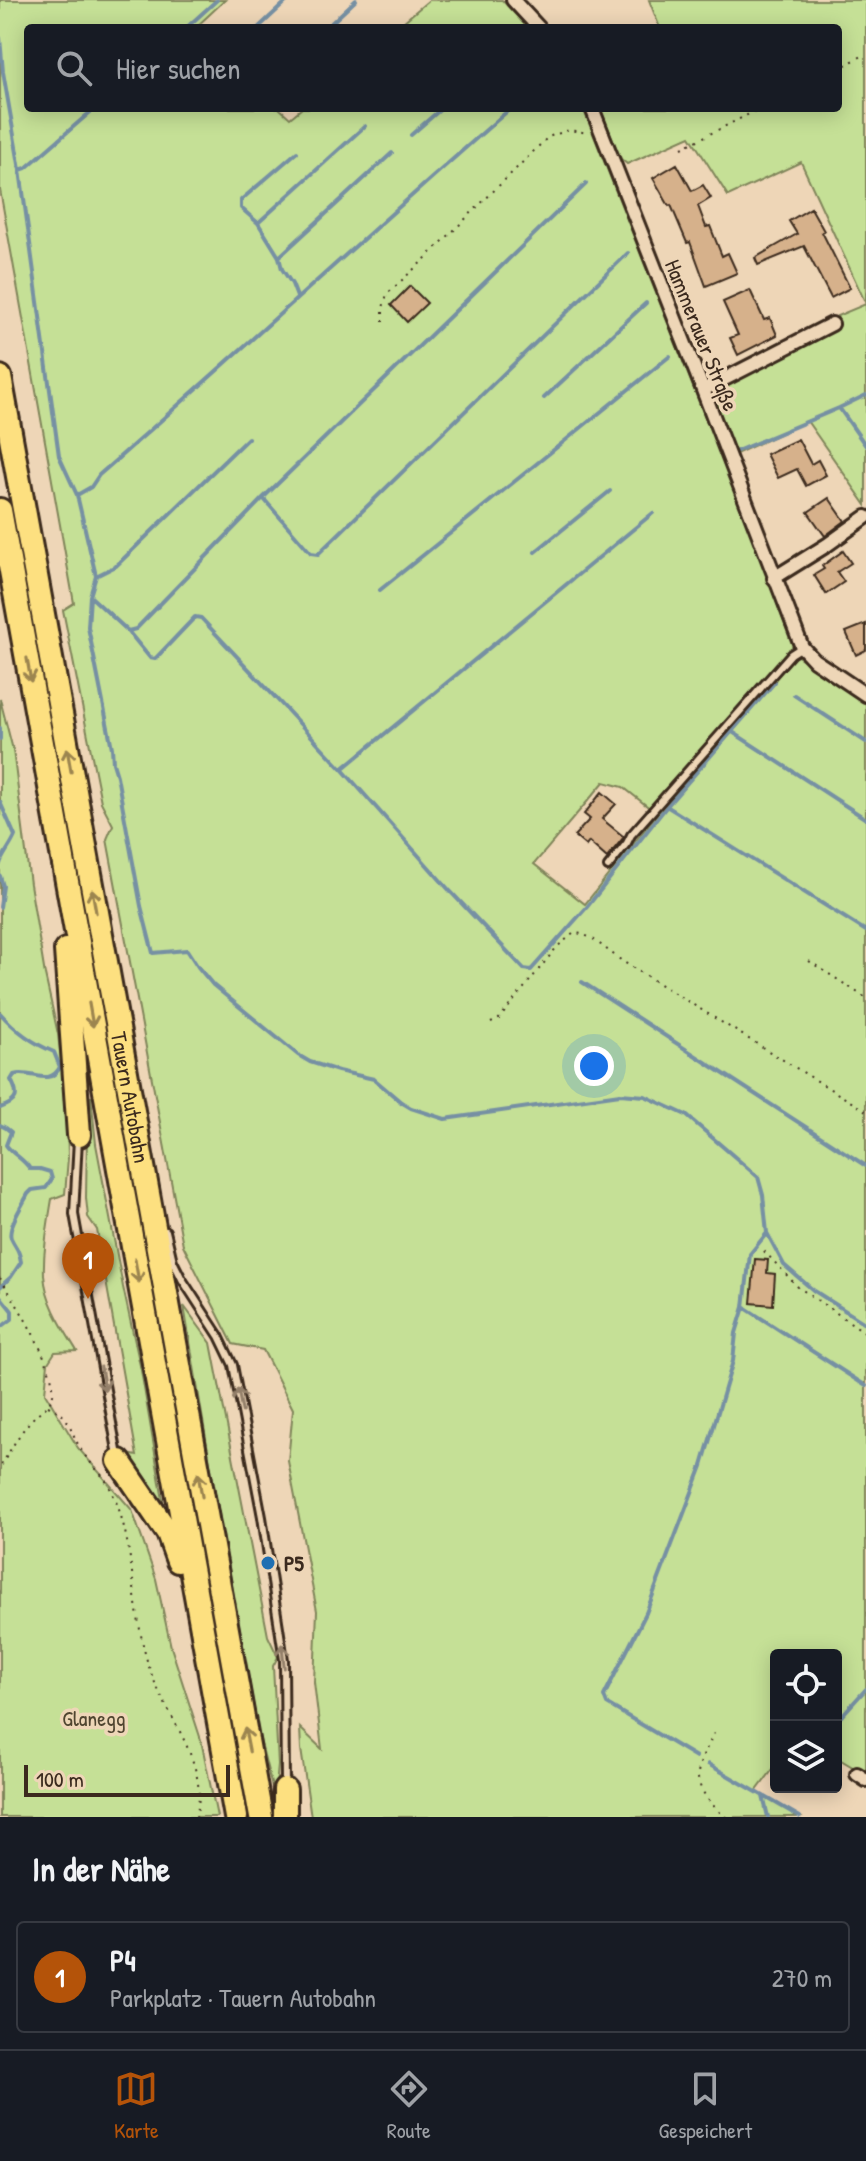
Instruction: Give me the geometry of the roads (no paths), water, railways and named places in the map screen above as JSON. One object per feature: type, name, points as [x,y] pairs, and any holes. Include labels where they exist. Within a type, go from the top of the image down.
[{"type":"highway","name":"Tauern Autobahn","points":[[0,377],[261,1817]]},
{"type":"highway","name":"Tauern Autobahn","points":[[0,510],[236,1817]]},
{"type":"highway","points":[[67,883],[59,900],[68,965],[79,1135]]},
{"type":"highway","points":[[150,1206],[165,1228]]},
{"type":"highway","points":[[119,1461],[168,1533],[184,1584],[196,1597]]},
{"type":"highway","points":[[285,1790],[285,1817]]},
{"type":"street","points":[[513,0],[535,24]]},
{"type":"street","name":"Hammerauer Straße","points":[[593,112],[802,647],[814,660],[866,695]]},
{"type":"street","points":[[703,390],[832,324]]},
{"type":"street","points":[[774,578],[866,517]]},
{"type":"lane","points":[[608,867],[631,835],[791,654],[802,647]]},
{"type":"lane","points":[[79,1135],[74,1214],[119,1461]]},
{"type":"lane","points":[[165,1228],[173,1261],[233,1365],[262,1517],[284,1660],[285,1790]]},
{"type":"waterway","points":[[190,24],[217,0]]},
{"type":"waterway","points":[[262,24],[288,0]]},
{"type":"waterway","points":[[330,24],[356,0]]},
{"type":"waterway","points":[[0,38],[59,456],[77,495],[96,576],[90,596],[88,627],[141,906],[153,953],[187,950],[213,985],[298,1055],[338,1071],[374,1079],[411,1108],[445,1119],[620,1094],[645,1096],[686,1115],[758,1177],[767,1233],[784,1265],[813,1290],[866,1324]]},
{"type":"waterway","points":[[20,170],[90,112]]},
{"type":"waterway","points":[[411,135],[437,112]]},
{"type":"waterway","points":[[77,495],[91,487],[99,475],[507,112]]},
{"type":"waterway","points":[[258,223],[365,126]]},
{"type":"waterway","points":[[297,152],[241,200],[241,208],[258,223],[279,257],[297,297]]},
{"type":"waterway","points":[[279,257],[392,153]]},
{"type":"waterway","points":[[128,631],[136,629],[263,498],[586,184]]},
{"type":"waterway","points":[[263,498],[311,553],[318,554],[628,253]]},
{"type":"waterway","points":[[544,398],[646,303]]},
{"type":"waterway","points":[[380,590],[670,356]]},
{"type":"waterway","points":[[737,451],[866,395]]},
{"type":"waterway","points":[[840,409],[866,446]]},
{"type":"waterway","points":[[96,576],[116,566],[248,438]]},
{"type":"waterway","points":[[535,552],[610,491]]},
{"type":"waterway","points":[[342,769],[653,513]]},
{"type":"waterway","points":[[90,596],[128,631],[150,658],[155,659],[195,617],[201,618],[342,769],[450,891],[524,969],[531,970],[775,682]]},
{"type":"waterway","points":[[794,695],[866,742]]},
{"type":"waterway","points":[[0,728],[0,739]]},
{"type":"waterway","points":[[734,733],[866,819]]},
{"type":"waterway","points":[[0,802],[15,836],[0,864]]},
{"type":"waterway","points":[[668,807],[866,931]]},
{"type":"waterway","points":[[0,876],[3,886],[0,907]]},
{"type":"waterway","points":[[582,982],[866,1166]]},
{"type":"waterway","points":[[0,1013],[25,1036],[54,1052],[60,1067],[51,1076],[14,1075],[11,1080],[15,1098],[0,1108]]},
{"type":"waterway","points":[[0,1125],[11,1132],[6,1145],[30,1169],[50,1172],[52,1179],[46,1188],[32,1190],[28,1194],[16,1216],[10,1234],[21,1262],[0,1287]]},
{"type":"waterway","points":[[696,1757],[607,1704],[604,1696],[646,1613],[702,1466],[733,1361],[750,1254],[767,1233]]},
{"type":"waterway","points":[[0,1296],[12,1311],[12,1319],[0,1328]]},
{"type":"waterway","points":[[744,1307],[866,1386]]},
{"type":"waterway","points":[[837,1721],[866,1689]]},
{"type":"waterway","points":[[708,1764],[800,1817]]},
{"type":"waterway","points":[[763,1796],[768,1817]]},
{"type":"place","name":"P4","points":[[88,1299]]},
{"type":"place","name":"P5","points":[[268,1563]]},
{"type":"park label","name":"Glanegg","points":[[94,1718]]}]
